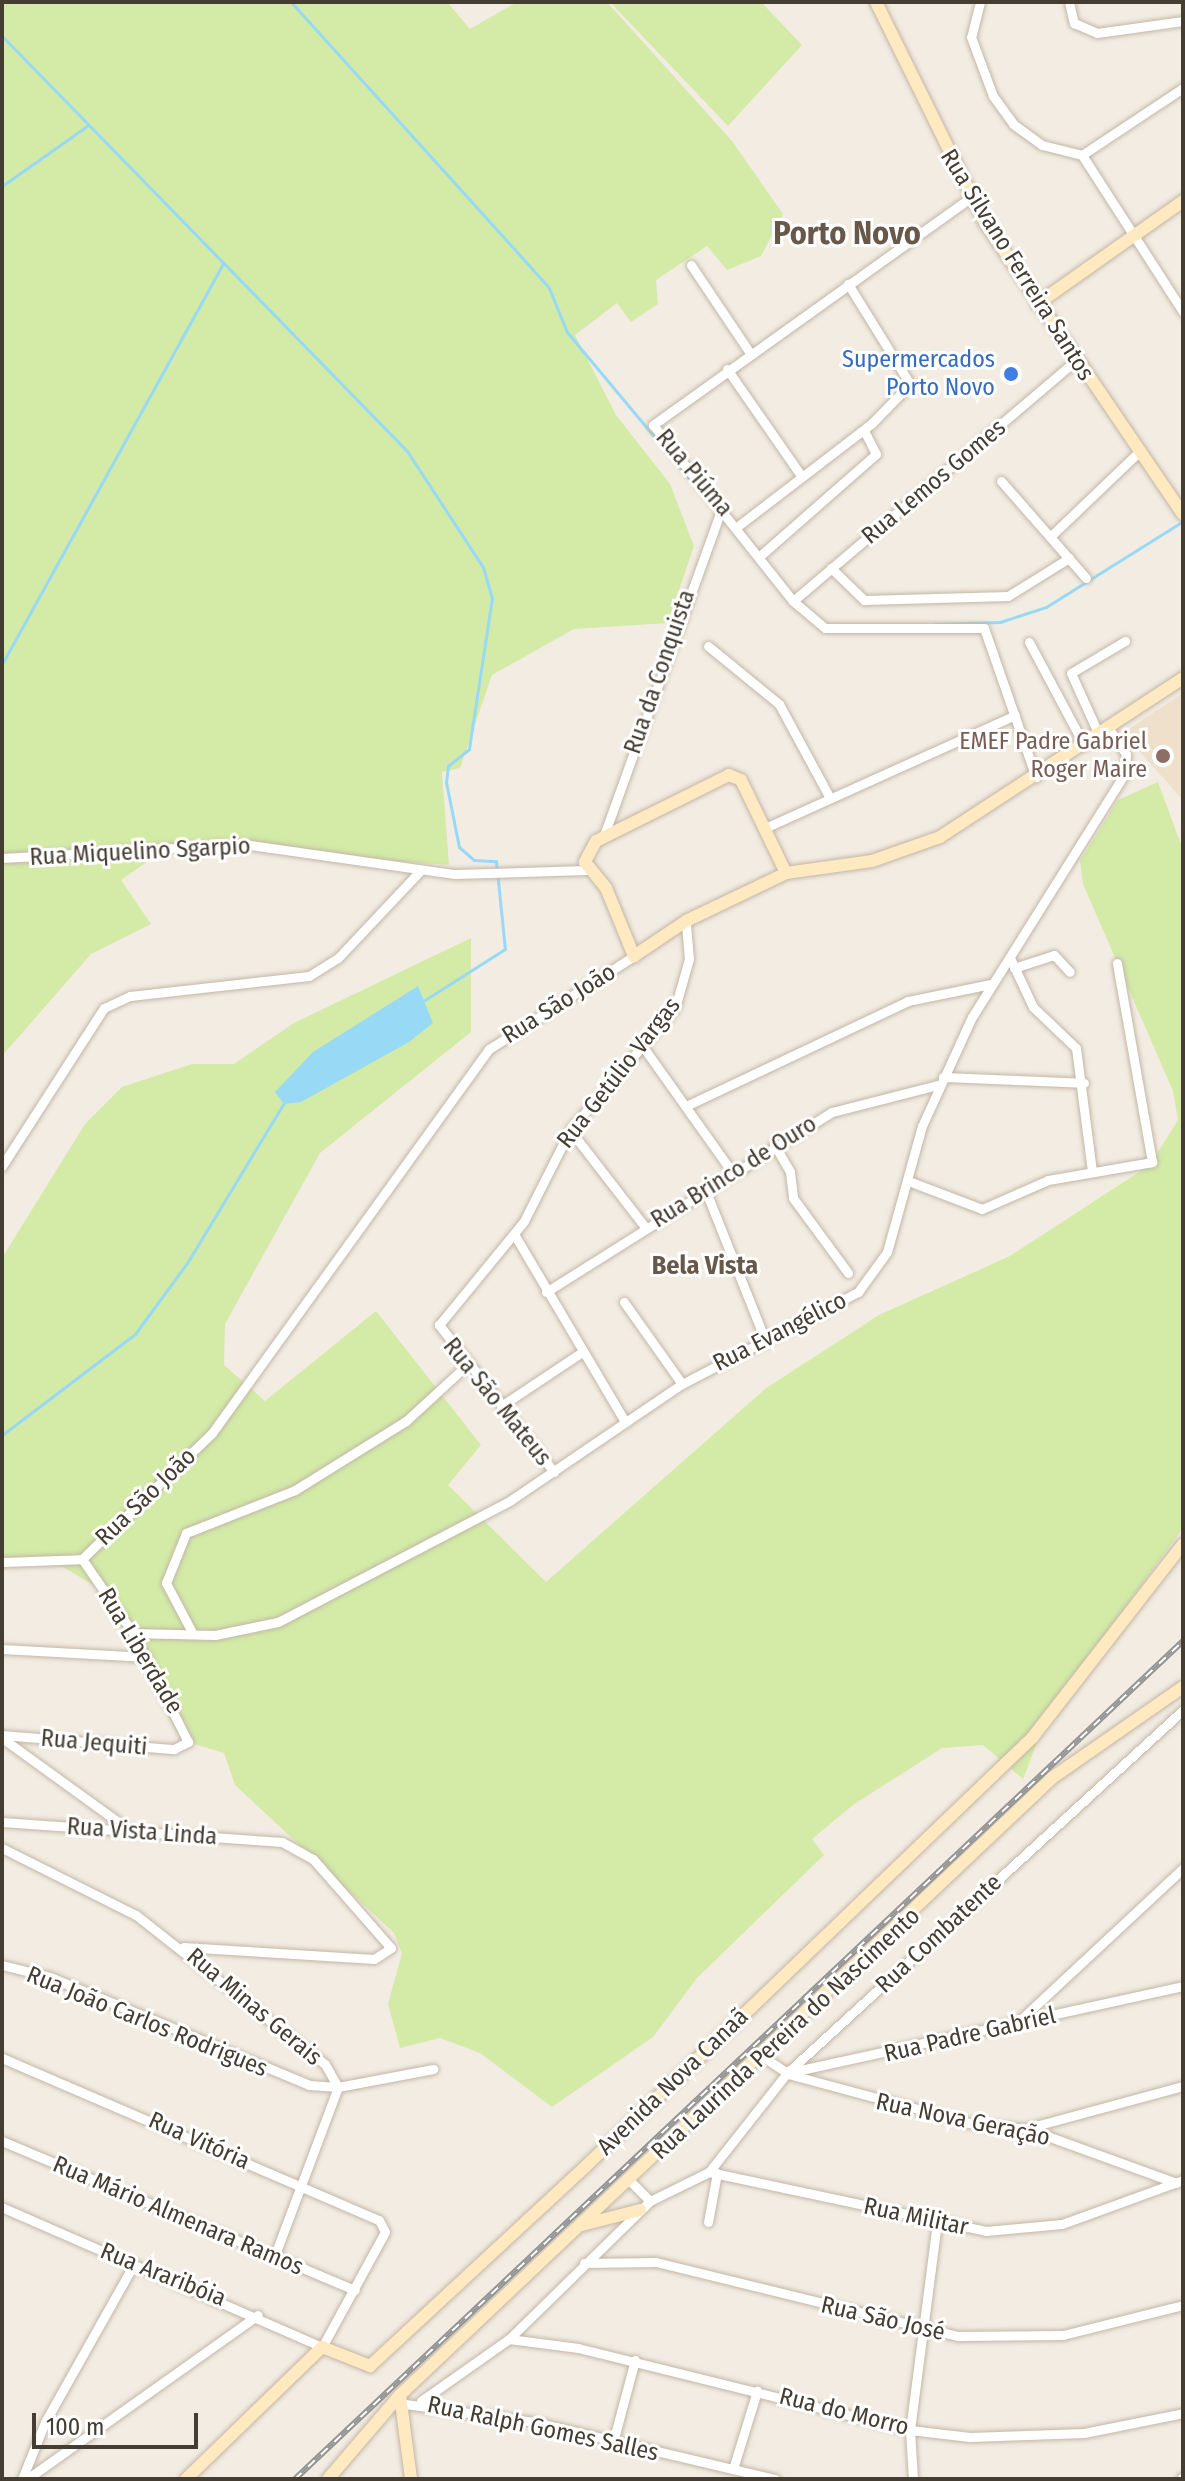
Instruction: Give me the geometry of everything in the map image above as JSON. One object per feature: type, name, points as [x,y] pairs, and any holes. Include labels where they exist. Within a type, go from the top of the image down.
[{"type":"street","name":"Rua Silvano Ferreira Santos","points":[[876,2],[970,198],[1074,362],[1181,505]]},
{"type":"street","points":[[980,2],[971,37],[993,96],[1030,138],[1082,155],[1131,240],[1183,312]]},
{"type":"street","points":[[1069,2],[1074,23],[1097,33],[1183,21]]},
{"type":"street","points":[[1082,155],[1183,88]]},
{"type":"street","points":[[802,477],[727,369],[970,198]]},
{"type":"street","points":[[1037,304],[1183,201]]},
{"type":"street","points":[[691,265],[750,353]]},
{"type":"street","points":[[738,526],[864,430],[910,384],[848,284]]},
{"type":"street","name":"Rua Lemos Gomes","points":[[793,601],[1074,362]]},
{"type":"street","name":"Rua Piúma","points":[[727,369],[657,419],[657,434],[738,526],[793,601],[825,628],[843,632],[984,628],[1015,715]]},
{"type":"street","points":[[761,555],[876,454],[864,430]]},
{"type":"street","points":[[1053,534],[1140,451]]},
{"type":"street","points":[[1001,481],[1053,534],[1086,578]]},
{"type":"street","name":"Rua da Conquista","points":[[603,838],[722,508]]},
{"type":"street","points":[[831,568],[864,600],[1008,596],[1069,558]]},
{"type":"street","name":"Rua Evangélico","points":[[133,1633],[193,1634],[278,1622],[429,1547],[554,1472],[682,1384],[858,1292],[887,1252],[940,1081],[991,984],[1013,964],[1125,773],[1126,754],[1104,732],[1071,673],[1125,641]]},
{"type":"street","points":[[1029,642],[1084,745]]},
{"type":"street","points":[[708,646],[779,704],[830,798]]},
{"type":"street","name":"Rua São João","points":[[82,1559],[212,1433],[489,1049],[686,921],[786,873],[906,852],[1036,778],[1183,678]]},
{"type":"street","points":[[765,828],[1015,715],[1036,778]]},
{"type":"street","points":[[634,956],[606,888],[586,870],[586,854],[603,838],[729,775],[741,780],[786,873]]},
{"type":"street","name":"Rua Miquelino Sgarpio","points":[[2,858],[243,844],[420,871],[586,870]]},
{"type":"street","points":[[2,1166],[104,1008],[130,996],[309,976],[338,958],[420,871]]},
{"type":"street","name":"Rua Getúlio Vargas","points":[[439,1332],[514,1234],[570,1130],[681,999],[686,921]]},
{"type":"street","points":[[1070,972],[1054,955],[1013,964],[1033,1007],[1076,1048],[1084,1083],[1092,1172]]},
{"type":"street","points":[[911,1182],[982,1209],[1034,1184],[1092,1172],[1144,1166],[1154,1157],[1117,963]]},
{"type":"street","points":[[686,1106],[908,1001],[991,984]]},
{"type":"street","points":[[641,1044],[732,1172]]},
{"type":"street","name":"Rua Brinco de Ouro","points":[[546,1292],[774,1144],[866,1099],[940,1081],[1084,1083]]},
{"type":"street","points":[[570,1130],[645,1227]]},
{"type":"street","points":[[774,1144],[790,1172],[793,1198],[848,1273]]},
{"type":"street","points":[[705,1189],[766,1342]]},
{"type":"street","points":[[514,1234],[625,1422]]},
{"type":"street","points":[[624,1302],[682,1384]]},
{"type":"street","name":"Rua São Mateus","points":[[439,1332],[554,1472]]},
{"type":"street","points":[[501,1406],[582,1352]]},
{"type":"street","points":[[193,1634],[166,1583],[186,1533],[295,1490],[406,1421],[467,1365]]},
{"type":"street","name":"Avenida Nova Canaã","points":[[322,2347],[370,2366],[975,1797],[1063,1702],[1183,1544]]},
{"type":"street","points":[[2,1562],[82,1559]]},
{"type":"street","name":"Rua Liberdade","points":[[82,1559],[147,1657],[187,1733],[185,1745]]},
{"type":"street","points":[[2,1649],[147,1657]]},
{"type":"street","name":"Rua Laurinda Pereira do Nascimento","points":[[328,2479],[402,2400],[582,2225],[1052,1778],[1090,1745],[1183,1687]]},
{"type":"street","name":"Rua Combatente","points":[[713,2172],[787,2073],[1183,1710]]},
{"type":"street","points":[[2,1736],[129,1830]]},
{"type":"street","name":"Rua Jequiti","points":[[2,1736],[185,1745]]},
{"type":"street","name":"Rua Vista Linda","points":[[2,1822],[282,1842],[313,1859],[385,1933],[391,1948],[374,1959],[183,1947]]},
{"type":"street","name":"Rua Minas Gerais","points":[[2,1848],[183,1947],[320,2058],[338,2087],[274,2257]]},
{"type":"street","points":[[1017,2023],[1183,1868]]},
{"type":"street","points":[[1172,1879],[1183,1880]]},
{"type":"street","name":"Rua João Carlos Rodrigues","points":[[2,1965],[50,1977],[256,2067],[338,2087],[433,2069]]},
{"type":"street","name":"Rua Padre Gabriel","points":[[787,2073],[1183,1986]]},
{"type":"street","points":[[762,2056],[787,2073]]},
{"type":"street","name":"Rua Vitória","points":[[2,2058],[379,2220],[384,2235],[355,2290]]},
{"type":"street","name":"Rua Nova Geração","points":[[787,2073],[969,2123],[1028,2129],[1180,2183]]},
{"type":"street","points":[[1028,2129],[1183,2086]]},
{"type":"street","name":"Rua Mário Almenara Ramos","points":[[2,2141],[355,2290]]},
{"type":"street","points":[[421,2401],[509,2339],[650,2201],[713,2172]]},
{"type":"street","points":[[708,2222],[713,2172]]},
{"type":"street","name":"Rua Militar","points":[[713,2172],[937,2223],[1025,2231],[1180,2183]]},
{"type":"street","points":[[630,2181],[650,2201]]},
{"type":"street","name":"Rua Araribóia","points":[[2,2207],[258,2315],[322,2347]]},
{"type":"street","points":[[582,2225],[640,2210]]},
{"type":"street","points":[[913,2479],[910,2430],[937,2223]]},
{"type":"street","name":"Rua São José","points":[[584,2263],[656,2262],[922,2331],[1034,2338],[1183,2305]]},
{"type":"street","points":[[25,2479],[45,2422],[134,2264]]},
{"type":"street","points":[[186,2479],[322,2347],[355,2290]]},
{"type":"street","points":[[25,2479],[258,2315]]},
{"type":"street","name":"Rua do Morro","points":[[509,2339],[635,2360],[910,2430],[1030,2438],[1183,2413]]},
{"type":"street","points":[[613,2442],[635,2360]]},
{"type":"street","points":[[733,2469],[757,2391]]},
{"type":"street","points":[[402,2400],[411,2479]]},
{"type":"street","name":"Rua Ralph Gomes Salles","points":[[402,2400],[421,2401],[775,2479]]},
{"type":"shaded area","name":"EMEF Padre Gabriel Roger Maire","points":[[1183,693],[1183,800],[1123,733]]},
{"type":"green space","points":[[2,2],[447,2],[470,29],[517,2],[607,2],[732,141],[783,214],[761,256],[727,270],[707,246],[656,280],[658,304],[631,322],[617,303],[575,335],[616,415],[670,484],[694,546],[668,623],[574,629],[492,675],[460,768],[442,772],[449,865],[173,844],[121,880],[151,924],[91,954],[2,1056]]},
{"type":"green space","points":[[610,2],[761,2],[802,45],[728,126]]},
{"type":"green space","points":[[1158,782],[1183,850],[1183,1528],[1049,1712],[1023,1779],[983,1745],[942,1748],[853,1805],[812,1839],[824,1855],[697,1978],[653,2037],[552,2107],[480,2053],[440,2038],[400,2048],[388,2004],[402,1953],[394,1933],[235,1785],[224,1753],[181,1740],[100,1589],[63,1567],[2,1556],[2,1258],[85,1124],[122,1087],[192,1064],[234,1064],[294,1023],[471,938],[471,1032],[320,1153],[225,1324],[224,1365],[265,1401],[376,1311],[481,1445],[448,1485],[546,1582],[765,1389],[879,1315],[1010,1256],[1150,1165],[1178,1120],[1173,1091],[1083,884],[1080,861],[1118,800]]},
{"type":"water","points":[[418,986],[433,1023],[409,1042],[301,1102],[284,1104],[275,1092],[313,1052]]},
{"type":"waterway","points":[[291,2],[549,288],[567,332],[716,511]]},
{"type":"waterway","points":[[2,36],[407,451],[483,567],[492,598],[469,749],[448,766],[446,782],[459,847],[474,860],[496,861],[505,949],[423,1001]]},
{"type":"waterway","points":[[2,186],[87,126]]},
{"type":"waterway","points":[[2,664],[223,263]]},
{"type":"waterway","points":[[935,624],[1000,622],[1046,607],[1183,521]]},
{"type":"waterway","points":[[2,1435],[135,1334],[187,1263],[285,1101]]},
{"type":"railway","points":[[295,2479],[1183,1641]]},
{"type":"place","name":"Supermercados Porto Novo","points":[[1011,374]]},
{"type":"place","name":"EMEF Padre Gabriel Roger Maire","points":[[1163,756]]},
{"type":"district","name":"Porto Novo","points":[[847,233]]},
{"type":"district","name":"Bela Vista","points":[[705,1266]]}]
